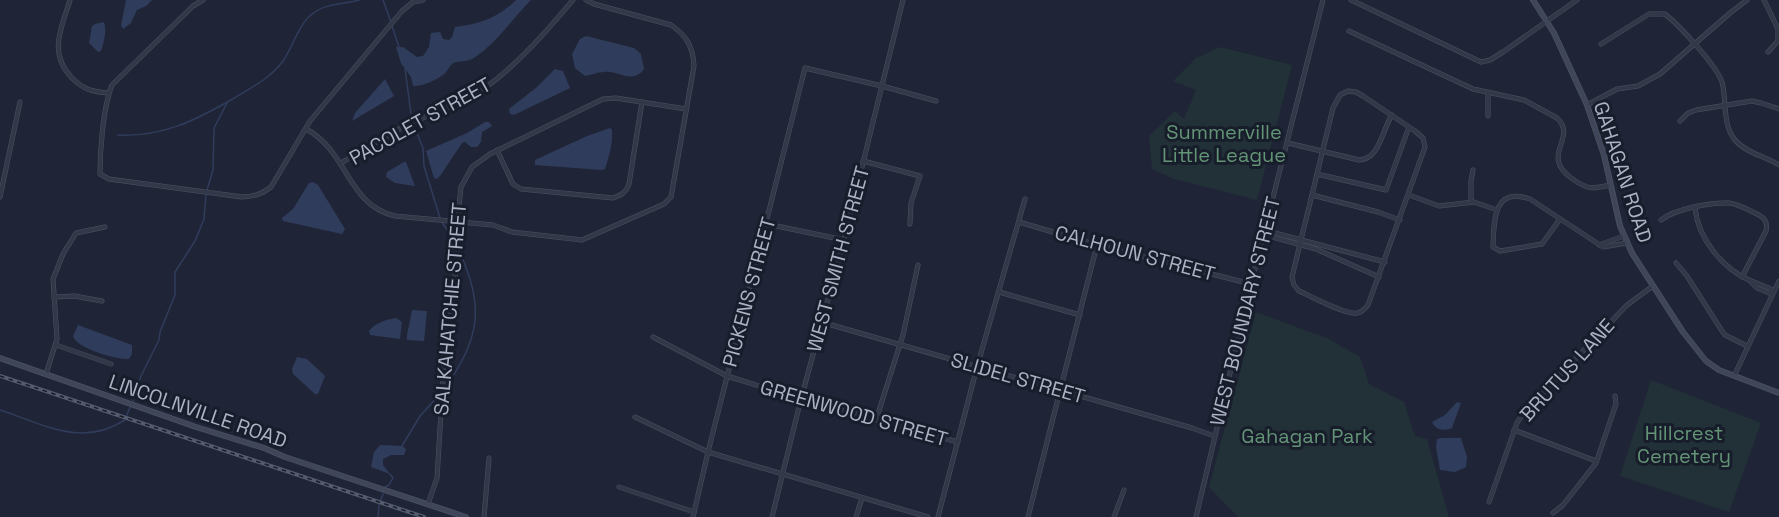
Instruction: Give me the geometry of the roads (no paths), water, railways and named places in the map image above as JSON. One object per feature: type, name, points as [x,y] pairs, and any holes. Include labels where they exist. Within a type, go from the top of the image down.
[{"type":"street","points":[[70,0],[59,40],[60,62],[81,87],[90,91],[109,93]]},
{"type":"street","points":[[193,6],[195,0]]},
{"type":"street","points":[[203,0],[193,6],[118,79],[109,93],[100,174],[116,180],[242,197],[256,196],[271,186],[310,122],[391,23],[413,2],[423,0]]},
{"type":"street","name":"PACOLET STREET","points":[[341,164],[405,126],[455,104],[482,89],[530,50],[573,0]]},
{"type":"street","points":[[306,129],[325,142],[363,200],[381,213],[494,225],[512,232],[582,240],[664,204],[671,197],[694,66],[693,52],[689,42],[680,31],[671,25],[586,0]]},
{"type":"street","name":"WEST SMITH STREET","points":[[772,517],[903,0]]},
{"type":"street","name":"WEST BOUNDARY STREET","points":[[1196,517],[1251,284],[1323,0]]},
{"type":"street","points":[[1351,0],[1481,62],[1490,60],[1577,0]]},
{"type":"street","name":"GAHAGAN ROAD","points":[[1533,0],[1547,21],[1587,105],[1604,155],[1624,236],[1654,287],[1694,349],[1713,366],[1733,377],[1779,393]]},
{"type":"street","points":[[1587,105],[1617,89],[1638,86],[1655,77],[1747,0]]},
{"type":"street","points":[[1764,0],[1778,29],[1779,41],[1768,51]]},
{"type":"street","points":[[1601,44],[1649,15],[1665,14],[1694,45],[1720,79],[1730,132],[1735,141],[1746,150],[1779,165]]},
{"type":"street","points":[[1349,31],[1473,89],[1524,100],[1557,118],[1562,122],[1564,130],[1558,166],[1564,173],[1585,187],[1592,189],[1610,185]]},
{"type":"street","name":"PICKENS STREET","points":[[694,515],[805,68],[882,86]]},
{"type":"street","points":[[882,86],[936,101]]},
{"type":"street","points":[[1356,92],[1392,115],[1423,138],[1425,147],[1379,277],[1366,308],[1355,314],[1299,291],[1292,277],[1337,98],[1343,93],[1356,92]]},
{"type":"street","points":[[1488,93],[1488,117]]},
{"type":"street","name":"SALKAHATCHIE STREET","points":[[428,504],[437,478],[445,347],[456,279],[453,264],[456,221],[461,187],[472,167],[497,150],[603,99],[616,98],[686,109]]},
{"type":"street","points":[[0,198],[20,102]]},
{"type":"street","points":[[497,150],[513,184],[521,189],[613,198],[622,195],[629,184],[642,102]]},
{"type":"street","points":[[1680,121],[1688,113],[1696,110],[1756,102],[1779,110]]},
{"type":"street","points":[[1288,143],[1359,160],[1368,158],[1374,153],[1385,125],[1392,115]]},
{"type":"street","points":[[1317,174],[1386,190],[1409,127]]},
{"type":"street","points":[[863,161],[920,176],[911,203],[910,224]]},
{"type":"street","points":[[1471,202],[1473,170]]},
{"type":"street","points":[[1312,195],[1400,220]]},
{"type":"street","points":[[1409,195],[1439,206],[1471,202],[1497,210]]},
{"type":"street","points":[[1560,219],[1542,244],[1500,251],[1493,246],[1497,210],[1504,200],[1520,195],[1530,199],[1560,219],[1599,245],[1612,247],[1627,243]]},
{"type":"street","points":[[938,517],[977,367],[1025,199]]},
{"type":"street","points":[[1661,220],[1671,213],[1728,203],[1765,219],[1766,231],[1742,277]]},
{"type":"street","points":[[1695,208],[1698,225],[1727,267],[1742,277],[1771,288],[1772,294]]},
{"type":"street","name":"CALHOUN STREET","points":[[1019,222],[1097,245],[1251,284]]},
{"type":"street","points":[[766,224],[843,240]]},
{"type":"street","points":[[46,374],[56,345],[55,272],[76,233],[105,227]]},
{"type":"street","points":[[1264,235],[1271,232],[1385,262]]},
{"type":"street","points":[[1264,235],[1317,249],[1379,277]]},
{"type":"street","points":[[1599,245],[1624,236]]},
{"type":"street","points":[[1028,517],[1097,245]]},
{"type":"street","points":[[1345,262],[1349,252]]},
{"type":"street","points":[[1676,263],[1725,335],[1747,346]]},
{"type":"street","points":[[876,420],[900,344],[918,265]]},
{"type":"street","points":[[1733,377],[1779,281]]},
{"type":"street","name":"BRUTUS LANE","points":[[1489,502],[1514,430],[1522,415],[1602,329],[1627,305],[1654,287]]},
{"type":"street","points":[[999,291],[1080,315]]},
{"type":"street","points":[[54,297],[74,296],[102,301]]},
{"type":"street","name":"SLIDEL STREET","points":[[821,322],[1214,436]]},
{"type":"street","name":"GREENWOOD STREET","points":[[652,337],[727,376],[958,442]]},
{"type":"street","points":[[56,345],[111,364]]},
{"type":"street","name":"LINCOLNVILLE ROAD","points":[[0,358],[466,517]]},
{"type":"street","points":[[1553,513],[1563,505],[1587,476],[1596,461],[1616,404],[1615,396]]},
{"type":"street","points":[[635,417],[708,453],[928,517]]},
{"type":"street","points":[[1514,430],[1596,461]]},
{"type":"street","points":[[484,517],[489,458]]},
{"type":"street","points":[[619,487],[694,515]]},
{"type":"street","points":[[1114,517],[1124,490]]},
{"type":"street","points":[[856,517],[862,498]]},
{"type":"water","points":[[126,0],[152,0],[137,10],[131,23],[123,29],[121,25]]},
{"type":"water","points":[[516,0],[531,0],[482,52],[471,60],[452,64],[444,74],[433,81],[413,86],[411,77],[401,63],[396,47],[403,47],[417,57],[423,56],[429,47],[431,33],[440,32],[443,39],[449,40],[455,27],[488,19]]},
{"type":"water","points":[[104,22],[104,40],[101,51],[98,52],[89,43],[92,26]]},
{"type":"water","points":[[586,36],[634,48],[641,54],[644,69],[635,76],[599,72],[585,76],[575,68],[572,54],[580,39]]},
{"type":"water","points":[[555,69],[563,71],[570,88],[514,115],[510,114],[509,109]]},
{"type":"water","points":[[385,79],[394,96],[352,121],[355,113]]},
{"type":"water","points":[[489,122],[492,126],[482,132],[481,142],[477,147],[462,143],[440,176],[437,179],[434,178],[426,151],[467,133]]},
{"type":"water","points":[[610,128],[612,140],[605,169],[535,165],[535,160]]},
{"type":"water","points":[[406,162],[415,186],[395,183],[386,177],[387,172]]},
{"type":"water","points":[[313,182],[318,185],[345,229],[342,234],[283,221],[282,218],[293,209],[309,183]]},
{"type":"water","points":[[412,310],[427,311],[424,341],[407,340]]},
{"type":"water","points":[[396,318],[402,322],[400,339],[370,335],[369,331],[375,325]]},
{"type":"water","points":[[78,325],[132,345],[132,354],[129,359],[106,355],[81,345],[73,336]]},
{"type":"water","points":[[297,357],[307,359],[325,376],[318,394],[315,394],[293,374],[292,369]]},
{"type":"water","points":[[1457,402],[1461,403],[1452,428],[1438,429],[1432,422],[1445,415]]},
{"type":"water","points":[[1461,438],[1467,457],[1466,467],[1455,472],[1440,470],[1436,447],[1437,439]]},
{"type":"water","points":[[380,445],[402,446],[406,449],[404,455],[391,455],[383,459],[383,465],[390,474],[371,467],[374,452]]},
{"type":"waterway","points":[[118,135],[149,133],[177,126],[204,115],[231,100],[259,83],[278,67],[303,24],[317,10],[360,0]]},
{"type":"waterway","points":[[383,0],[391,22]]},
{"type":"waterway","points":[[392,26],[399,47]]},
{"type":"waterway","points":[[405,69],[412,121],[423,148],[424,166],[440,218]]},
{"type":"waterway","points":[[207,190],[213,170],[214,128],[227,103]]},
{"type":"waterway","points":[[133,401],[175,295],[175,272],[195,241],[204,219],[206,195]]},
{"type":"waterway","points":[[442,222],[454,241]]},
{"type":"waterway","points":[[443,390],[466,354],[475,320],[472,285],[456,245]]},
{"type":"waterway","points":[[402,446],[420,416],[440,394]]},
{"type":"waterway","points":[[127,415],[130,407]]},
{"type":"waterway","points":[[0,410],[47,427],[77,433],[109,428],[125,420]]},
{"type":"waterway","points":[[385,487],[393,478],[390,474]]},
{"type":"waterway","points":[[378,517],[383,494]]},
{"type":"railway","points":[[0,376],[424,517]]},
{"type":"park label","name":"Summerville Little League","points":[[1224,144]]},
{"type":"park label","name":"Gahagan Park","points":[[1307,436]]},
{"type":"park label","name":"Hillcrest Cemetery","points":[[1684,444]]}]
